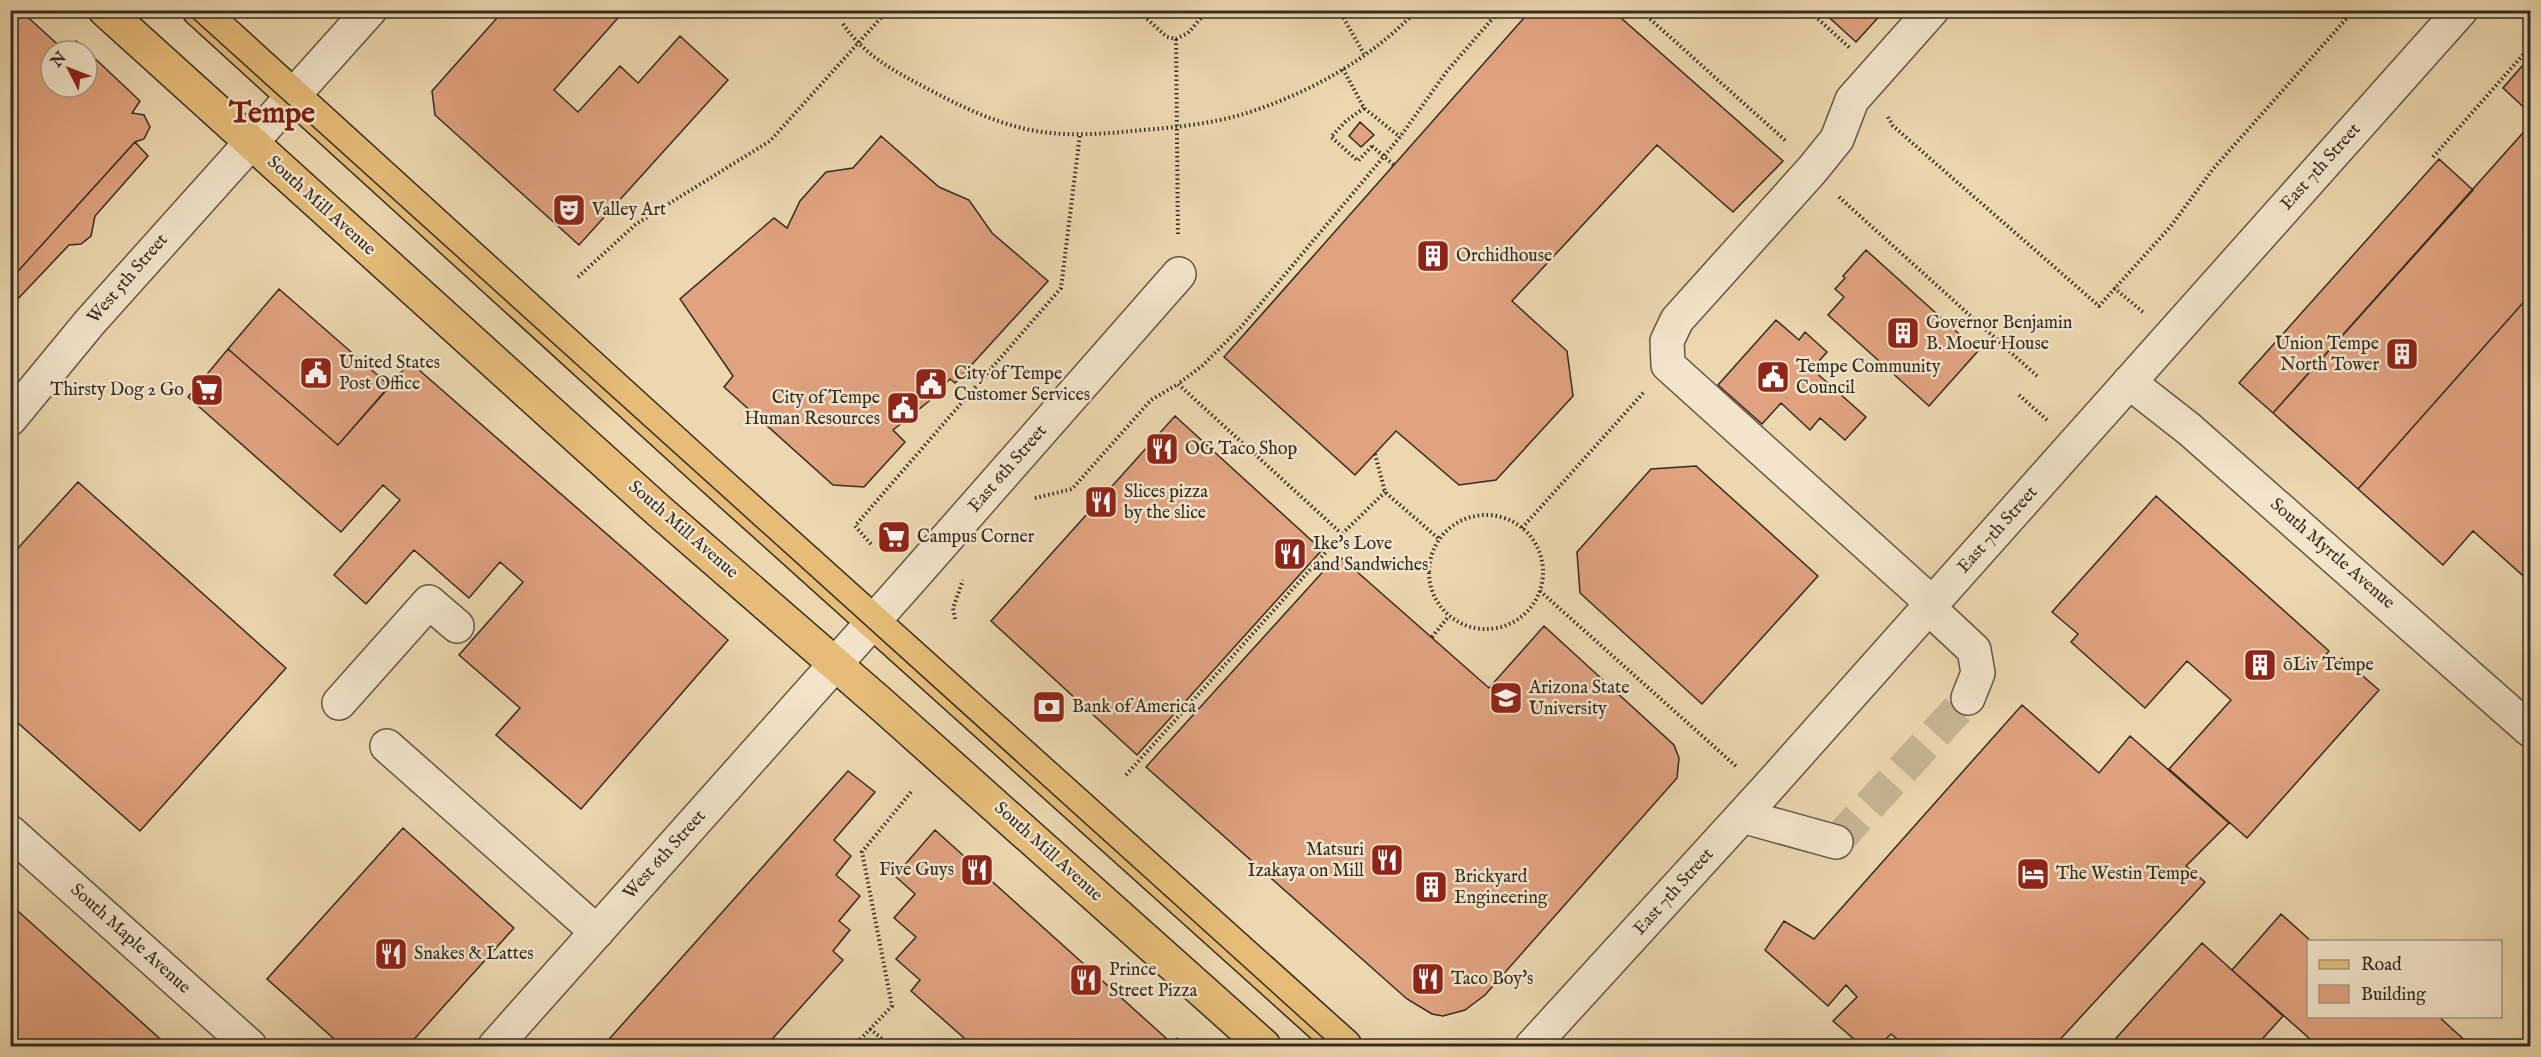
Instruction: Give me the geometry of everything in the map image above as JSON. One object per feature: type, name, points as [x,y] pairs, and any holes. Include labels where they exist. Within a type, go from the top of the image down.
[{"type":"main road","name":"South Mill Avenue","points":[[105,10],[659,511],[835,663],[1264,1047]]},
{"type":"main road","points":[[199,10],[676,445],[874,620],[1345,1047]]},
{"type":"street","name":"West 5th Street","points":[[10,419],[90,322],[370,10]]},
{"type":"street","points":[[1932,10],[1852,100],[1837,139],[1677,320],[1667,341],[1668,365],[1931,606],[1984,659],[1968,698]]},
{"type":"street","name":"East 7th Street","points":[[1532,1047],[1931,606],[2461,10]]},
{"type":"street","name":"East 6th Street","points":[[835,663],[1179,274]]},
{"type":"street","name":"South Myrtle Avenue","points":[[2129,382],[2189,429],[2530,730]]},
{"type":"street","points":[[339,703],[429,602],[457,626]]},
{"type":"street","name":"West 6th Street","points":[[495,1047],[835,663]]},
{"type":"street","points":[[387,746],[597,932]]},
{"type":"street","points":[[1742,816],[1836,842]]},
{"type":"street","name":"South Maple Avenue","points":[[10,832],[250,1047]]},
{"type":"path","points":[[578,277],[636,224],[770,141],[888,10]]},
{"type":"path","points":[[1137,10],[1167,37],[1176,39],[1188,33],[1209,10]]},
{"type":"path","points":[[1339,10],[1364,54]]},
{"type":"path","points":[[843,24],[857,44],[898,73],[976,114],[1041,132],[1080,134],[1178,128],[1239,116],[1296,94],[1343,69],[1405,24],[1418,10]]},
{"type":"path","points":[[1030,504],[1037,496],[1072,489],[1151,400],[1202,366],[1241,327],[1401,137],[1447,71],[1500,10]]},
{"type":"path","points":[[1808,10],[1851,49],[1893,126],[2099,306],[2170,226],[2213,169],[2354,10]]},
{"type":"path","points":[[1176,39],[1179,274]]},
{"type":"path","points":[[2433,157],[2530,47]]},
{"type":"path","points":[[1343,69],[1364,108],[1401,137]]},
{"type":"path","points":[[1364,108],[1346,121],[1331,137],[1358,161],[1372,146],[1394,165]]},
{"type":"path","points":[[871,544],[855,526],[1061,288],[1080,134]]},
{"type":"path","points":[[2114,287],[2148,316]]},
{"type":"path","points":[[1522,528],[1668,365]]},
{"type":"path","points":[[1178,384],[1342,534]]},
{"type":"path","points":[[2019,395],[2050,422]]},
{"type":"path","points":[[1375,454],[1385,492],[1439,539]]},
{"type":"path","points":[[1126,775],[1342,534],[1385,492]]},
{"type":"path","points":[[1488,515],[1507,518],[1522,528],[1534,541],[1541,557],[1543,574],[1539,591],[1531,607],[1517,619],[1501,627],[1483,629],[1465,625],[1449,616],[1438,603],[1431,588],[1429,571],[1432,554],[1439,539],[1453,526],[1469,518],[1488,515]]},
{"type":"path","points":[[955,619],[953,608],[964,577]]},
{"type":"path","points":[[1539,591],[1765,791]]},
{"type":"path","points":[[1432,637],[1449,616]]},
{"type":"path","points":[[854,1047],[892,1006],[862,852],[911,792]]},
{"type":"path","points":[[870,1029],[891,1047]]},
{"type":"path","points":[[1172,1047],[1180,1037]]},
{"type":"building","points":[[504,10],[625,10],[554,90],[578,112],[620,66],[638,83],[680,36],[728,80],[579,245],[435,115],[432,91]]},
{"type":"building","name":"Orchidhouse","points":[[1531,10],[1612,10],[1783,161],[1733,212],[1657,145],[1512,301],[1567,351],[1573,396],[1496,480],[1459,485],[1396,431],[1355,475],[1224,357]]},
{"type":"building","points":[[1821,10],[1885,10],[1856,42]]},
{"type":"building","points":[[22,12],[52,39],[39,39],[39,99],[99,99],[99,62],[140,101],[132,113],[144,115],[150,127],[144,139],[135,142],[10,280],[10,16],[15,20]]},
{"type":"building","points":[[2530,57],[2530,113],[2503,88]]},
{"type":"building","points":[[1360,122],[1374,135],[1361,147],[1349,136]]},
{"type":"building","name":"Union Tempe North Tower","points":[[2530,125],[2530,295],[2358,489],[2273,413]]},
{"type":"building","points":[[881,136],[939,187],[969,200],[992,233],[1048,281],[955,383],[950,379],[928,402],[893,430],[905,442],[864,487],[833,485],[724,387],[733,376],[680,299],[774,218],[787,228],[800,201],[826,172],[853,168]]},
{"type":"building","points":[[135,142],[148,156],[95,216],[91,236],[81,244],[69,245],[14,303],[10,299],[10,280]]},
{"type":"building","points":[[2439,159],[2473,190],[2273,413],[2239,383]]},
{"type":"building","name":"Governor Benjamin B. Moeur House","points":[[1866,250],[1978,351],[1929,406],[1828,315],[1844,297],[1835,289],[1845,278],[1843,276]]},
{"type":"building","name":"United States Post Office","points":[[279,289],[390,386],[338,445],[228,349]]},
{"type":"building","points":[[2530,295],[2530,582],[2473,531],[2443,565],[2358,489]]},
{"type":"building","name":"Tempe Community Council","points":[[1776,320],[1799,340],[1805,332],[1827,352],[1812,369],[1866,417],[1845,440],[1820,418],[1810,430],[1781,403],[1762,424],[1718,385]]},
{"type":"building","points":[[228,349],[338,445],[410,362],[728,640],[581,809],[496,735],[520,708],[459,655],[523,582],[500,562],[469,598],[414,550],[366,604],[334,575],[400,500],[383,485],[341,532],[188,397]]},
{"type":"building","points":[[1175,416],[1322,550],[1137,755],[991,621]]},
{"type":"building","points":[[1696,466],[1818,576],[1702,704],[1580,593],[1577,552],[1651,469]]},
{"type":"building","points":[[78,482],[286,668],[140,831],[10,716],[10,557]]},
{"type":"building","name":"ōLiv Tempe","points":[[2156,496],[2329,651],[2322,659],[2333,668],[2342,658],[2379,690],[2247,838],[2169,769],[2231,700],[2187,661],[2145,708],[2071,642],[2078,634],[2052,612]]},
{"type":"building","name":"Brickyard Engineering","points":[[1338,555],[1489,688],[1544,626],[1674,745],[1679,758],[1677,778],[1485,995],[1465,1010],[1443,1016],[1432,1014],[1407,999],[1146,767]]},
{"type":"building","name":"The Westin Tempe","points":[[2022,705],[2099,773],[2130,736],[2229,823],[2186,866],[2205,882],[2054,1046],[2024,1046],[2017,1041],[2012,1046],[1906,1046],[1891,1034],[1879,1046],[1862,1046],[1833,1021],[1857,997],[1846,985],[1828,1006],[1765,950],[1784,921],[1814,939]]},
{"type":"building","points":[[848,771],[875,792],[834,840],[851,856],[836,875],[860,896],[839,921],[850,930],[833,951],[843,960],[766,1046],[603,1046]]},
{"type":"building","name":"Snakes & Lattes","points":[[403,828],[514,928],[408,1046],[342,1046],[267,979]]},
{"type":"building","points":[[935,830],[1167,1039],[1160,1046],[973,1046],[911,991],[920,980],[896,959],[916,937],[894,918],[915,894],[895,876]]},
{"type":"building","points":[[10,904],[168,1046],[10,1046]]},
{"type":"building","points":[[2281,914],[2310,940],[2307,940],[2307,1018],[2440,1018],[2471,1046],[2318,1046],[2232,970]]},
{"type":"building","points":[[2202,943],[2283,1016],[2256,1046],[2109,1046]]},
{"type":"tunnel","points":[[1836,842],[1968,698]]},
{"type":"tram line","points":[[184,10],[1332,1046]]},
{"type":"place","name":"Valley Art","points":[[569,210]]},
{"type":"place","name":"Orchidhouse","points":[[1433,256]]},
{"type":"place","name":"Governor Benjamin B. Moeur House","points":[[1903,333]]},
{"type":"place","name":"Union Tempe North Tower","points":[[2402,354]]},
{"type":"place","name":"United States Post Office","points":[[316,373]]},
{"type":"place","name":"Tempe Community Council","points":[[1773,377]]},
{"type":"place","name":"City of Tempe Customer Services","points":[[931,384]]},
{"type":"place","name":"Thirsty Dog 2 Go","points":[[207,390]]},
{"type":"place","name":"City of Tempe Human Resources","points":[[903,408]]},
{"type":"place","name":"OG Taco Shop","points":[[1162,449]]},
{"type":"place","name":"Slices pizza by the slice","points":[[1101,502]]},
{"type":"place","name":"Campus Corner","points":[[894,537]]},
{"type":"place","name":"Ike's Love and Sandwiches","points":[[1290,554]]},
{"type":"place","name":"ōLiv Tempe","points":[[2260,665]]},
{"type":"place","name":"Arizona State University","points":[[1506,698]]},
{"type":"place","name":"Bank of America","points":[[1049,707]]},
{"type":"place","name":"Matsuri Izakaya on Mill","points":[[1387,860]]},
{"type":"place","name":"Five Guys","points":[[977,870]]},
{"type":"place","name":"The Westin Tempe","points":[[2033,874]]},
{"type":"place","name":"Brickyard Engineering","points":[[1431,887]]},
{"type":"place","name":"Snakes & Lattes","points":[[391,954]]},
{"type":"place","name":"Taco Boy's","points":[[1428,979]]},
{"type":"place","name":"Prince Street Pizza","points":[[1086,980]]},
{"type":"district","name":"Tempe","points":[[272,114]]}]
